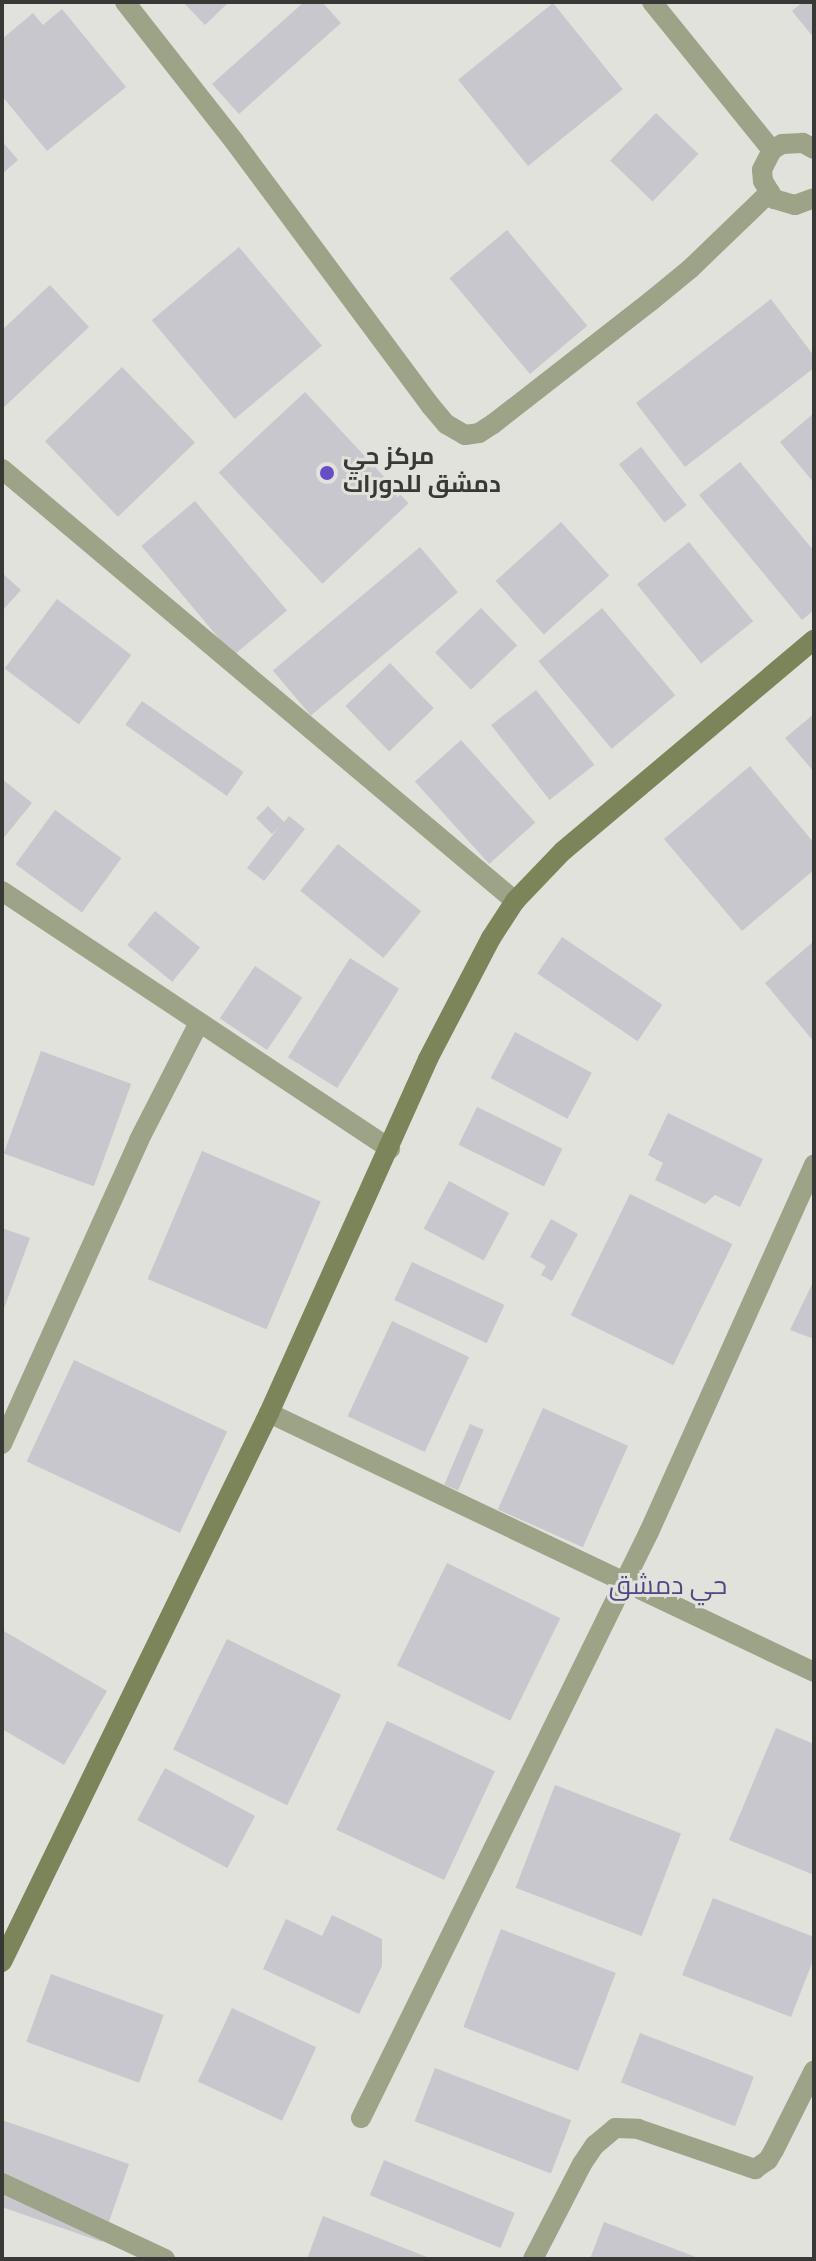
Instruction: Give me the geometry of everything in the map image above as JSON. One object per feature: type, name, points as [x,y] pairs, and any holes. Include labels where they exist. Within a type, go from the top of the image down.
[{"type":"street","points":[[125,2],[234,141],[430,405],[446,424],[465,435],[479,433],[493,424],[630,318],[690,269],[770,192]]},
{"type":"street","points":[[652,2],[772,150]]},
{"type":"street","points":[[813,201],[785,204],[770,192],[763,181],[762,170],[772,150],[792,142],[814,149]]},
{"type":"street","points":[[2,469],[515,901]]},
{"type":"street","points":[[2,1962],[269,1413],[428,1059],[491,938],[515,901],[563,851],[814,640]]},
{"type":"street","points":[[2,891],[390,1149]]},
{"type":"street","points":[[2,1444],[139,1140],[199,1023]]},
{"type":"street","points":[[361,2118],[623,1584],[814,1164]]},
{"type":"street","points":[[269,1413],[623,1584],[814,1672]]},
{"type":"street","points":[[533,2259],[582,2164],[595,2145],[615,2128],[638,2129],[755,2169],[768,2160],[774,2150],[814,2070]]},
{"type":"street","points":[[2,2183],[165,2259]]},
{"type":"building","points":[[183,2],[229,2],[205,25]]},
{"type":"building","points":[[304,2],[322,2],[341,23],[239,114],[212,84]]},
{"type":"building","points":[[803,2],[814,2],[814,38],[792,11]]},
{"type":"building","points":[[553,3],[623,89],[528,166],[458,80]]},
{"type":"building","points":[[62,9],[126,87],[47,151],[2,96],[2,39],[33,13],[43,25]]},
{"type":"building","points":[[656,113],[698,154],[653,201],[610,160]]},
{"type":"building","points":[[2,141],[18,160],[2,174]]},
{"type":"building","points":[[507,230],[587,326],[530,374],[450,278]]},
{"type":"building","points":[[239,247],[322,346],[235,419],[152,320]]},
{"type":"building","points":[[50,285],[89,327],[2,409],[2,330]]},
{"type":"building","points":[[771,299],[814,356],[814,368],[685,467],[636,403]]},
{"type":"building","points":[[122,367],[195,443],[118,517],[45,441]]},
{"type":"building","points":[[305,392],[409,503],[322,584],[219,472]]},
{"type":"building","points":[[814,413],[814,483],[780,442]]},
{"type":"building","points":[[641,447],[687,505],[664,523],[619,464]]},
{"type":"building","points":[[740,462],[814,551],[814,610],[802,620],[699,495]]},
{"type":"building","points":[[195,501],[287,611],[233,656],[141,546]]},
{"type":"building","points":[[561,522],[609,576],[544,634],[496,581]]},
{"type":"building","points":[[689,542],[753,621],[701,663],[637,584]]},
{"type":"building","points":[[420,547],[458,592],[311,716],[273,670]]},
{"type":"building","points":[[2,573],[21,590],[2,611]]},
{"type":"building","points":[[57,599],[131,655],[79,724],[5,668]]},
{"type":"building","points":[[481,608],[517,645],[471,690],[435,652]]},
{"type":"building","points":[[602,608],[675,695],[612,749],[538,661]]},
{"type":"building","points":[[390,663],[434,708],[389,751],[345,706]]},
{"type":"building","points":[[536,690],[594,765],[550,800],[491,725]]},
{"type":"building","points":[[142,701],[244,772],[227,796],[125,725]]},
{"type":"building","points":[[814,714],[814,772],[785,738]]},
{"type":"building","points":[[461,740],[535,822],[489,864],[415,781]]},
{"type":"building","points":[[750,766],[814,843],[814,870],[742,931],[664,839]]},
{"type":"building","points":[[2,779],[32,803],[2,840]]},
{"type":"building","points":[[268,806],[284,822],[289,816],[305,829],[264,881],[247,868],[279,827],[272,834],[256,818]]},
{"type":"building","points":[[55,810],[121,858],[82,912],[16,864]]},
{"type":"building","points":[[338,844],[421,911],[383,958],[300,891]]},
{"type":"building","points":[[155,911],[200,948],[172,982],[127,945]]},
{"type":"building","points":[[562,937],[662,1005],[638,1041],[537,973]]},
{"type":"building","points":[[814,941],[814,1042],[765,983]]},
{"type":"building","points":[[350,958],[399,989],[337,1088],[288,1057]]},
{"type":"building","points":[[255,966],[302,998],[267,1050],[220,1018]]},
{"type":"building","points":[[515,1032],[592,1073],[567,1119],[491,1078]]},
{"type":"building","points":[[41,1051],[131,1084],[94,1186],[4,1153]]},
{"type":"building","points":[[477,1107],[562,1149],[544,1186],[459,1145]]},
{"type":"building","points":[[668,1113],[763,1159],[740,1207],[715,1195],[705,1204],[655,1180],[663,1163],[648,1155]]},
{"type":"building","points":[[202,1151],[321,1201],[266,1329],[148,1279]]},
{"type":"building","points":[[449,1181],[509,1213],[484,1261],[424,1229]]},
{"type":"building","points":[[630,1194],[732,1244],[673,1365],[571,1315]]},
{"type":"building","points":[[551,1219],[578,1234],[552,1281],[541,1275],[546,1266],[530,1257]]},
{"type":"building","points":[[2,1228],[30,1238],[2,1314]]},
{"type":"building","points":[[412,1262],[504,1305],[487,1343],[394,1300]]},
{"type":"building","points":[[814,1280],[814,1339],[790,1330]]},
{"type":"building","points":[[392,1321],[469,1357],[425,1452],[348,1416]]},
{"type":"building","points":[[74,1360],[227,1431],[180,1533],[27,1462]]},
{"type":"building","points":[[543,1408],[628,1446],[583,1547],[498,1509]]},
{"type":"building","points":[[470,1424],[484,1430],[458,1491],[444,1485]]},
{"type":"building","points":[[447,1563],[560,1618],[510,1721],[397,1665]]},
{"type":"building","points":[[2,1630],[107,1691],[64,1765],[2,1729]]},
{"type":"building","points":[[227,1639],[341,1695],[287,1805],[173,1750]]},
{"type":"building","points":[[387,1721],[495,1771],[444,1880],[336,1830]]},
{"type":"building","points":[[776,1728],[814,1744],[814,1875],[729,1840]]},
{"type":"building","points":[[165,1768],[255,1816],[227,1868],[137,1820]]},
{"type":"building","points":[[555,1785],[681,1833],[642,1936],[516,1888]]},
{"type":"building","points":[[713,1898],[814,1937],[814,1958],[791,2017],[682,1975]]},
{"type":"building","points":[[332,1915],[382,1939],[382,1966],[359,2014],[263,1969],[286,1919],[322,1936]]},
{"type":"building","points":[[501,1929],[616,1973],[578,2071],[463,2027]]},
{"type":"building","points":[[51,1974],[164,2015],[139,2083],[26,2042]]},
{"type":"building","points":[[232,2008],[316,2047],[282,2121],[198,2081]]},
{"type":"building","points":[[640,2033],[754,2077],[735,2126],[621,2082]]},
{"type":"building","points":[[435,2068],[571,2120],[551,2174],[415,2121]]},
{"type":"building","points":[[2,2120],[129,2164],[102,2242],[2,2207]]},
{"type":"building","points":[[384,2160],[515,2213],[500,2248],[370,2195]]},
{"type":"building","points":[[323,2216],[432,2259],[307,2259]]},
{"type":"building","points":[[604,2222],[701,2259],[590,2259]]},
{"type":"place","name":"مركز حي دمشق للدورات","points":[[327,473]]},
{"type":"district","name":"حي دمشق","points":[[668,1588]]}]
